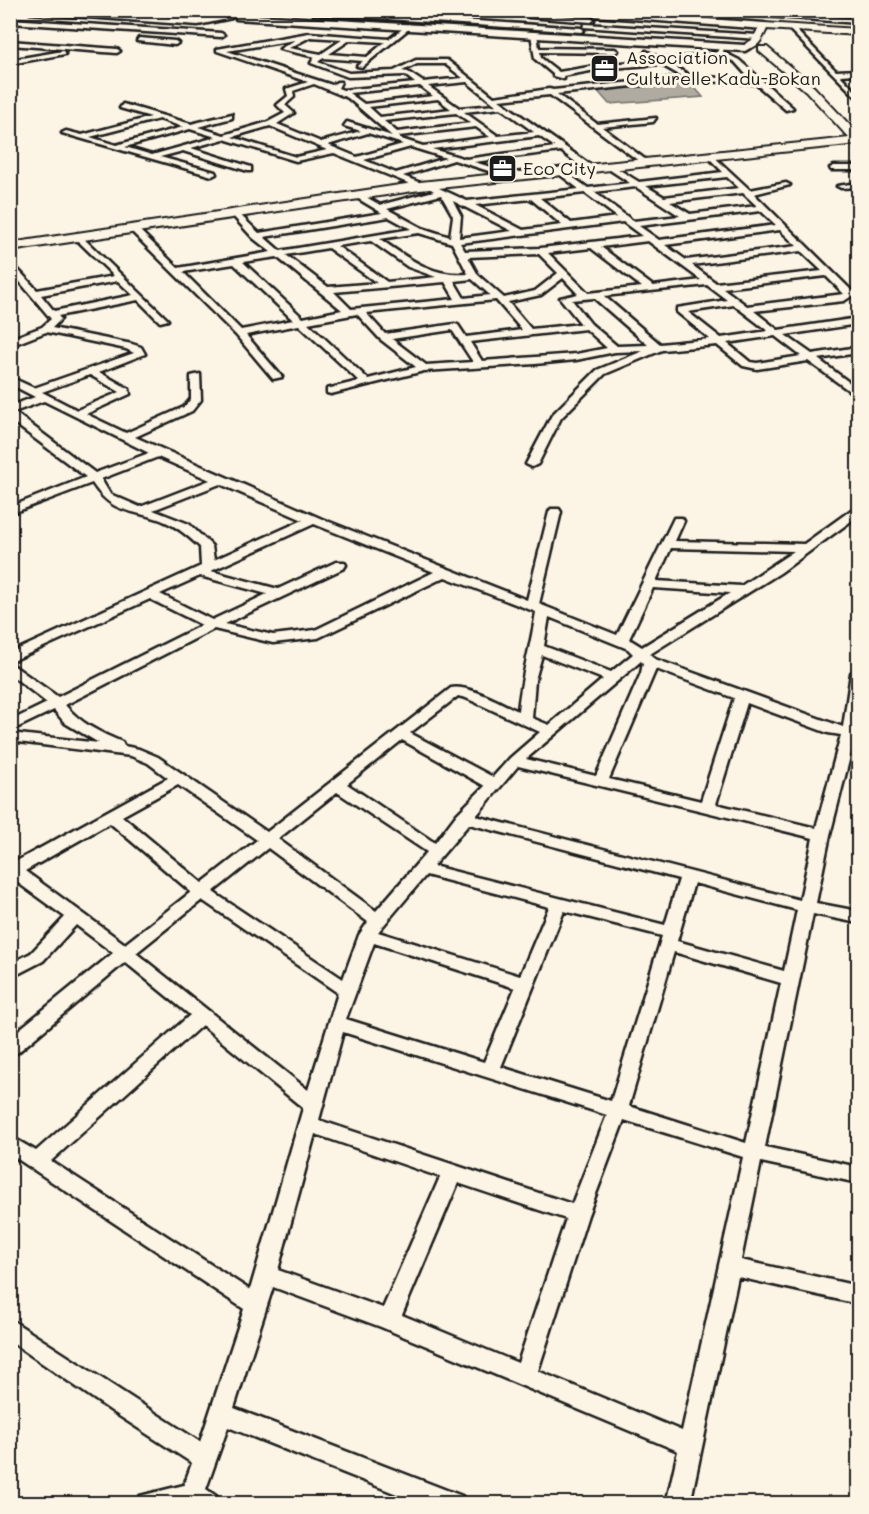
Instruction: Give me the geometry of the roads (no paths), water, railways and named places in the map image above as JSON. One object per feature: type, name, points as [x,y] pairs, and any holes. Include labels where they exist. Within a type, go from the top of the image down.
[{"type":"main road","points":[[858,32],[764,26],[757,47],[810,89],[858,141]]},
{"type":"main road","points":[[837,143],[845,138],[846,130]]},
{"type":"main road","points":[[10,247],[424,185],[858,141]]},
{"type":"street","points":[[30,10],[198,22]]},
{"type":"street","points":[[394,21],[402,10]]},
{"type":"street","points":[[454,10],[513,15],[504,25]]},
{"type":"street","points":[[550,17],[556,10]]},
{"type":"street","points":[[693,10],[714,11],[707,22]]},
{"type":"street","points":[[842,20],[845,10]]},
{"type":"street","points":[[303,19],[315,11],[356,12],[394,21]]},
{"type":"street","points":[[333,88],[391,40],[420,11]]},
{"type":"street","points":[[749,25],[756,12],[858,21]]},
{"type":"street","points":[[57,30],[92,13]]},
{"type":"street","points":[[164,42],[198,22],[214,16],[227,18],[240,13],[275,18],[394,21],[534,34],[589,20]]},
{"type":"street","points":[[522,16],[589,20],[757,47]]},
{"type":"street","points":[[407,22],[504,25],[663,16],[764,26]]},
{"type":"street","points":[[658,30],[663,16]]},
{"type":"street","points":[[794,16],[790,28],[858,97]]},
{"type":"street","points":[[589,20],[630,67]]},
{"type":"street","points":[[10,21],[221,35]]},
{"type":"street","points":[[669,43],[675,32]]},
{"type":"street","points":[[534,34],[538,59],[573,88]]},
{"type":"street","points":[[391,40],[309,35],[219,50],[342,92],[378,119],[396,137]]},
{"type":"street","points":[[284,50],[303,37]]},
{"type":"street","points":[[314,61],[349,38]]},
{"type":"street","points":[[606,39],[669,43],[721,50],[757,47]]},
{"type":"street","points":[[10,53],[38,40]]},
{"type":"street","points":[[10,43],[102,50],[120,49]]},
{"type":"street","points":[[132,43],[175,43]]},
{"type":"street","points":[[255,43],[321,56],[376,62]]},
{"type":"street","points":[[10,62],[89,49]]},
{"type":"street","points":[[284,50],[297,58],[314,61],[315,64],[348,75],[396,68],[421,61],[442,61],[452,66],[466,80],[539,134],[589,168]]},
{"type":"street","points":[[537,50],[615,51]]},
{"type":"street","points":[[693,59],[721,50]]},
{"type":"street","points":[[721,50],[789,108]]},
{"type":"street","points":[[646,53],[690,78]]},
{"type":"street","points":[[289,60],[297,58]]},
{"type":"street","points":[[555,75],[620,65],[630,67],[660,61],[693,59],[739,63]]},
{"type":"street","points":[[263,65],[280,61]]},
{"type":"street","points":[[396,68],[422,84],[497,139]]},
{"type":"street","points":[[836,73],[858,72]]},
{"type":"street","points":[[639,76],[649,81]]},
{"type":"street","points":[[491,99],[573,88],[690,78],[758,82]]},
{"type":"street","points":[[342,92],[466,80]]},
{"type":"street","points":[[152,157],[271,124],[290,113],[281,105],[291,98],[291,92],[288,90],[314,82]]},
{"type":"street","points":[[549,91],[643,162]]},
{"type":"street","points":[[362,106],[440,97]]},
{"type":"street","points":[[123,106],[296,159],[332,151]]},
{"type":"street","points":[[378,119],[502,106]]},
{"type":"street","points":[[117,147],[229,116]]},
{"type":"street","points":[[82,138],[159,117]]},
{"type":"street","points":[[594,126],[652,120]]},
{"type":"street","points":[[271,124],[332,151],[443,193],[521,232]]},
{"type":"street","points":[[347,124],[396,137],[422,148],[511,176]]},
{"type":"street","points":[[396,137],[477,125]]},
{"type":"street","points":[[319,145],[368,131]]},
{"type":"street","points":[[66,133],[212,174]]},
{"type":"street","points":[[422,148],[539,134]]},
{"type":"street","points":[[292,141],[302,138]]},
{"type":"street","points":[[264,150],[283,144]]},
{"type":"street","points":[[356,160],[412,144]]},
{"type":"street","points":[[182,148],[248,169]]},
{"type":"street","points":[[396,176],[459,160],[561,149]]},
{"type":"street","points":[[710,156],[850,294],[746,309]]},
{"type":"street","points":[[610,166],[688,217]]},
{"type":"street","points":[[834,168],[858,168]]},
{"type":"street","points":[[561,171],[858,394]]},
{"type":"street","points":[[464,204],[729,174]]},
{"type":"street","points":[[662,200],[786,185]]},
{"type":"street","points":[[841,186],[858,185]]},
{"type":"street","points":[[379,208],[443,193]]},
{"type":"street","points":[[443,193],[457,216],[455,241],[474,276],[500,299],[529,333]]},
{"type":"street","points":[[356,195],[419,230],[455,241],[569,226],[688,217],[762,208]]},
{"type":"street","points":[[533,196],[569,226]]},
{"type":"street","points":[[480,212],[542,203]]},
{"type":"street","points":[[235,213],[277,254],[329,290],[424,368]]},
{"type":"street","points":[[256,236],[390,214]]},
{"type":"street","points":[[464,254],[541,251],[781,227]]},
{"type":"street","points":[[132,228],[239,333],[276,377]]},
{"type":"street","points":[[175,271],[419,230]]},
{"type":"street","points":[[78,236],[163,320]]},
{"type":"street","points":[[373,238],[411,265],[448,278],[460,301]]},
{"type":"street","points":[[329,245],[386,285]]},
{"type":"street","points":[[593,245],[650,288]]},
{"type":"street","points":[[685,263],[802,248]]},
{"type":"street","points":[[541,251],[563,273],[658,348]]},
{"type":"street","points":[[235,260],[366,382]]},
{"type":"street","points":[[10,264],[56,319],[45,329],[10,343]]},
{"type":"street","points":[[239,333],[354,312],[500,299],[538,293],[563,273]]},
{"type":"street","points":[[615,349],[588,326],[565,298],[650,288],[827,273]]},
{"type":"street","points":[[329,290],[474,276]]},
{"type":"street","points":[[35,293],[119,278]]},
{"type":"street","points":[[53,314],[139,297]]},
{"type":"street","points":[[736,302],[681,310],[747,364],[757,366],[858,350]]},
{"type":"street","points":[[331,391],[424,368],[576,357],[615,349],[658,348],[721,341],[858,321]]},
{"type":"street","points":[[463,340],[588,326]]},
{"type":"street","points":[[383,336],[455,327],[479,364]]},
{"type":"street","points":[[45,329],[128,346],[137,349],[140,354],[38,395],[10,412],[94,478],[106,496],[124,506],[143,510],[178,523],[195,535],[206,546],[204,570]]},
{"type":"street","points":[[532,464],[556,417],[601,372],[658,348]]},
{"type":"street","points":[[77,414],[125,394],[125,391],[91,372]]},
{"type":"street","points":[[126,437],[188,410],[196,400],[196,376]]},
{"type":"street","points":[[10,380],[158,453],[312,520],[621,641],[633,646],[646,658],[742,696],[833,730],[854,733]]},
{"type":"street","points":[[843,382],[858,381]]},
{"type":"street","points":[[14,507],[158,453]]},
{"type":"street","points":[[143,510],[221,480]]},
{"type":"street","points":[[149,1503],[196,1500],[220,1413],[266,1275],[336,1023],[372,927],[515,760],[614,678],[858,511]]},
{"type":"street","points":[[525,718],[528,680],[537,648],[537,608],[555,512]]},
{"type":"street","points":[[10,658],[312,520]]},
{"type":"street","points":[[621,641],[678,521]]},
{"type":"street","points":[[667,544],[807,548]]},
{"type":"street","points":[[10,727],[212,625],[340,565]]},
{"type":"street","points":[[204,570],[279,593]]},
{"type":"street","points":[[150,594],[212,625],[273,639],[318,634],[445,572]]},
{"type":"street","points":[[648,584],[745,590]]},
{"type":"street","points":[[537,648],[614,678]]},
{"type":"street","points":[[601,781],[648,674],[646,658]]},
{"type":"street","points":[[10,667],[48,695],[70,720],[99,738],[153,760],[268,840],[372,927],[524,984]]},
{"type":"street","points":[[678,1503],[822,835],[854,733],[858,673]]},
{"type":"street","points":[[10,1048],[125,953],[456,691],[471,695],[550,731]]},
{"type":"street","points":[[707,807],[742,696]]},
{"type":"street","points":[[401,734],[494,784]]},
{"type":"street","points":[[10,737],[134,752]]},
{"type":"street","points":[[515,760],[822,835]]},
{"type":"street","points":[[179,778],[11,869],[125,953],[313,1105]]},
{"type":"street","points":[[337,785],[436,850]]},
{"type":"street","points":[[112,816],[202,892],[348,992]]},
{"type":"street","points":[[463,818],[806,908],[858,917]]},
{"type":"street","points":[[422,868],[559,903],[791,979]]},
{"type":"street","points":[[525,1375],[578,1215],[618,1110],[688,876]]},
{"type":"street","points":[[490,1071],[559,903]]},
{"type":"street","points":[[10,972],[38,957],[75,916]]},
{"type":"street","points":[[39,1160],[202,1015]]},
{"type":"street","points":[[336,1023],[753,1153],[858,1175]]},
{"type":"street","points":[[307,1125],[578,1215]]},
{"type":"street","points":[[10,1144],[39,1160],[256,1305]]},
{"type":"street","points":[[389,1320],[452,1173]]},
{"type":"street","points":[[729,1266],[858,1295]]},
{"type":"street","points":[[266,1275],[389,1320],[690,1445]]},
{"type":"street","points":[[10,1328],[121,1405],[206,1459]]},
{"type":"street","points":[[220,1413],[453,1503]]},
{"type":"place","name":"Association Culturelle Kadu-Bokan","points":[[605,68]]},
{"type":"place","name":"Eco City","points":[[502,169]]}]
